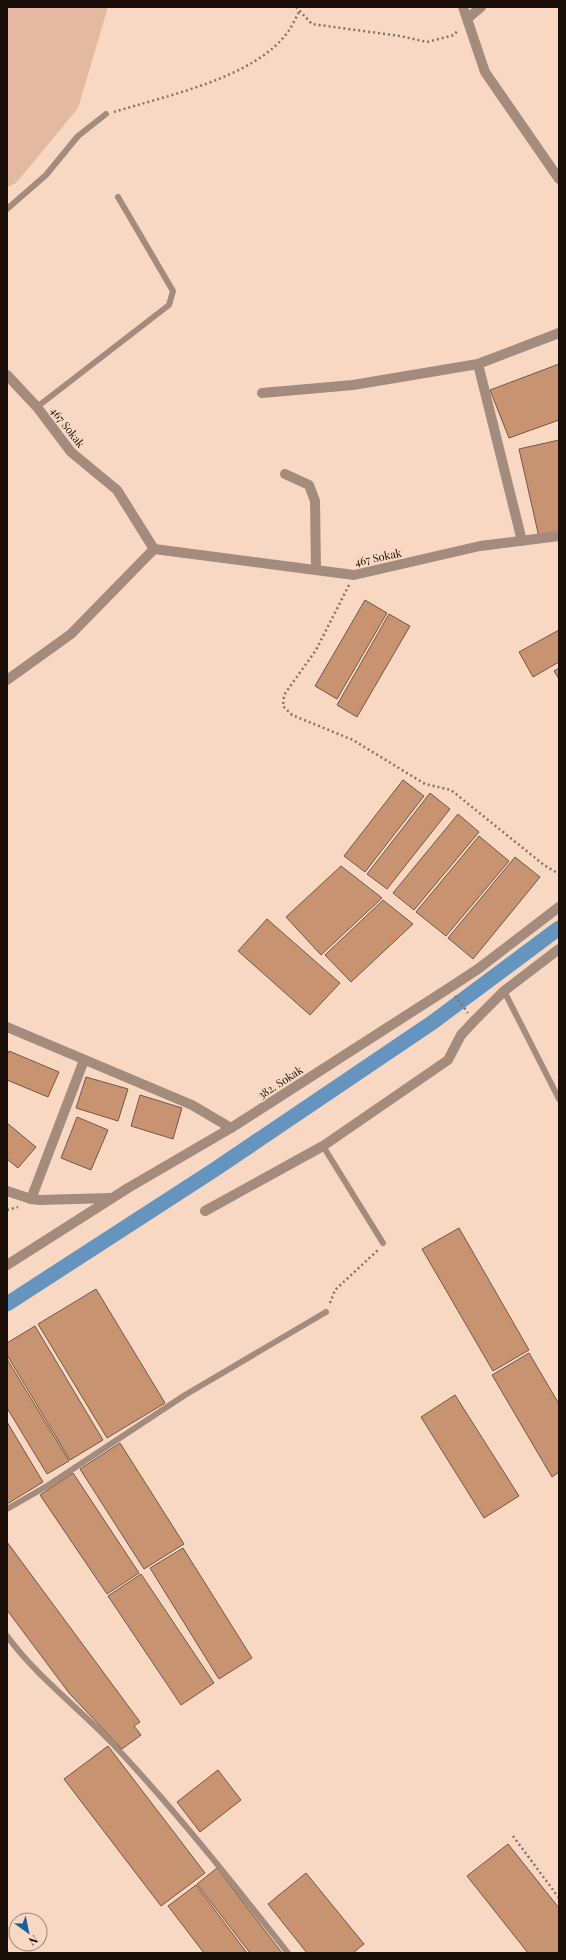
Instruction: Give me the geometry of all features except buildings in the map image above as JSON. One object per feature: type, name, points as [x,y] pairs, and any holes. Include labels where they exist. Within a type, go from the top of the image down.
[{"type":"street","points":[[463,7],[468,18],[485,72],[559,179]]},
{"type":"street","points":[[468,18],[481,7]]},
{"type":"street","points":[[262,393],[353,385],[478,364],[559,333]]},
{"type":"street","points":[[478,364],[522,541]]},
{"type":"street","name":"467 Sokak","points":[[7,375],[37,407],[71,452],[117,490],[154,549],[354,576],[480,546],[559,536]]},
{"type":"street","points":[[285,474],[309,485],[315,501],[316,570]]},
{"type":"street","points":[[7,680],[72,634],[154,549]]},
{"type":"street","name":"382. Sokak","points":[[7,1265],[113,1198],[231,1128],[449,988],[478,969],[559,906]]},
{"type":"street","points":[[205,1211],[323,1146],[448,1060],[461,1035],[504,991],[559,949]]},
{"type":"street","points":[[7,1027],[192,1105],[231,1128]]},
{"type":"street","points":[[31,1199],[84,1060]]},
{"type":"street","points":[[7,1191],[31,1199],[113,1198]]},
{"type":"lane","points":[[7,209],[46,175],[78,136],[106,114]]},
{"type":"lane","points":[[37,407],[169,305],[172,291],[118,197]]},
{"type":"lane","points":[[504,991],[559,1098]]},
{"type":"lane","points":[[323,1146],[384,1244]]},
{"type":"lane","points":[[7,1509],[47,1486],[185,1395],[326,1312]]},
{"type":"lane","points":[[7,1636],[23,1658],[113,1743],[247,1900],[288,1953]]},
{"type":"path","points":[[296,7],[299,12],[312,24],[400,36],[427,42],[454,35],[468,18]]},
{"type":"path","points":[[106,114],[203,85],[233,72],[268,52],[287,34],[299,12]]},
{"type":"path","points":[[354,576],[316,650],[284,695],[283,706],[292,715],[353,740],[425,784],[451,790],[544,865],[559,874]]},
{"type":"path","points":[[452,992],[467,1012]]},
{"type":"path","points":[[326,1312],[335,1290],[384,1244]]},
{"type":"path","points":[[513,1836],[559,1898]]},
{"type":"shaded area","points":[[7,7],[107,7],[107,10],[78,108],[16,183],[7,187]]},
{"type":"waterway","points":[[7,1304],[214,1170],[433,1022],[559,928]]}]
